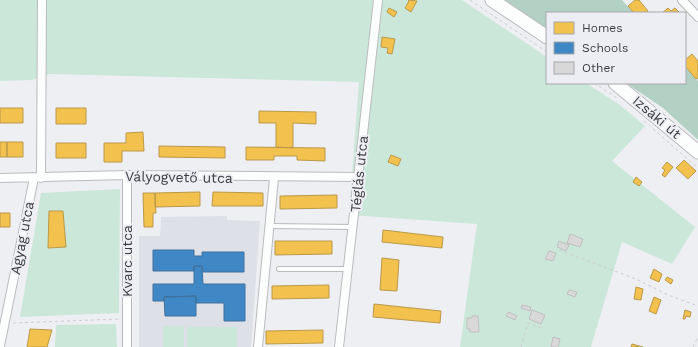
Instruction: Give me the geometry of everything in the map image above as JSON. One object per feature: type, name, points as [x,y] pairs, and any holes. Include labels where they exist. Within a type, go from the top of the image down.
[{"type":"main road","points":[[492,0],[546,36]]},
{"type":"main road","name":"Izsáki út","points":[[617,84],[698,152]]},
{"type":"street","name":"Agyag utca","points":[[0,346],[37,178],[42,0]]},
{"type":"street","name":"Téglás utca","points":[[339,347],[378,0]]},
{"type":"street","points":[[682,0],[698,17]]},
{"type":"street","name":"Vályogvető utca","points":[[0,178],[127,176],[274,178],[358,177]]},
{"type":"street","name":"Kvarc utca","points":[[127,176],[127,347]]},
{"type":"street","points":[[258,347],[268,226],[274,178]]},
{"type":"lane","points":[[268,226],[353,226]]},
{"type":"lane","points":[[279,268],[348,268]]},
{"type":"path","points":[[470,0],[546,51]]},
{"type":"path","points":[[595,84],[621,102]]},
{"type":"path","points":[[639,117],[698,168]]},
{"type":"path","points":[[559,250],[636,279],[668,295],[698,306]]},
{"type":"path","points":[[5,323],[126,318]]},
{"type":"path","points":[[521,347],[528,323],[541,328]]},
{"type":"path","points":[[694,347],[698,337]]},
{"type":"shaded area","points":[[227,216],[227,220],[260,221],[251,347],[139,347],[139,236],[160,236],[161,217]]},
{"type":"green space","points":[[0,0],[462,0],[546,56],[546,84],[588,84],[620,105],[645,126],[612,161],[695,227],[672,264],[622,242],[591,347],[460,347],[477,224],[349,215],[359,82],[50,74],[32,80],[0,81]]},
{"type":"green space","points":[[504,0],[622,0],[633,12],[546,12],[546,28]]},
{"type":"green space","points":[[686,68],[698,81],[698,140],[663,108],[627,84],[686,84]]},
{"type":"green space","points":[[120,189],[119,313],[20,317],[41,193]]},
{"type":"green space","points":[[116,324],[117,347],[55,347],[56,325]]},
{"type":"green space","points":[[163,326],[184,326],[184,347],[163,347]]},
{"type":"green space","points":[[187,327],[237,327],[237,347],[187,347]]},
{"type":"building: Homes","points":[[408,0],[417,1],[411,12],[405,8],[409,1]]},
{"type":"building: Homes","points":[[635,0],[639,0],[648,11],[633,12],[628,6]]},
{"type":"building: Homes","points":[[389,8],[397,12],[394,17],[387,12]]},
{"type":"building: Homes","points":[[668,8],[671,11],[675,8],[679,12],[663,12]]},
{"type":"building: Homes","points":[[382,37],[395,39],[392,54],[387,53],[388,48],[381,47]]},
{"type":"building: Homes","points":[[692,54],[698,61],[698,78],[696,79],[686,67],[686,59]]},
{"type":"building: Homes","points":[[0,108],[23,108],[23,123],[0,123]]},
{"type":"building: Homes","points":[[56,108],[86,108],[86,124],[56,124]]},
{"type":"building: Homes","points":[[259,111],[316,112],[316,124],[293,123],[293,148],[276,147],[276,123],[259,123]]},
{"type":"building: Homes","points":[[143,132],[144,151],[122,151],[122,162],[104,162],[104,143],[126,143],[126,133]]},
{"type":"building: Homes","points":[[0,142],[7,142],[7,157],[0,157]]},
{"type":"building: Homes","points":[[7,142],[23,142],[23,157],[7,157]]},
{"type":"building: Homes","points":[[56,143],[86,143],[86,158],[56,158]]},
{"type":"building: Homes","points":[[159,146],[225,147],[225,158],[159,157]]},
{"type":"building: Homes","points":[[246,147],[325,148],[325,161],[297,160],[297,156],[274,156],[274,160],[246,160]]},
{"type":"building: Homes","points":[[391,155],[401,159],[398,166],[388,162]]},
{"type":"building: Homes","points":[[684,160],[696,171],[688,179],[676,168]]},
{"type":"building: Homes","points":[[667,162],[673,167],[665,177],[662,175],[665,170],[662,168]]},
{"type":"building: Homes","points":[[636,177],[642,182],[639,186],[633,182]]},
{"type":"building: Homes","points":[[200,192],[200,206],[155,207],[155,193]]},
{"type":"building: Homes","points":[[213,192],[263,193],[263,206],[212,206]]},
{"type":"building: Homes","points":[[143,193],[155,193],[156,213],[153,213],[153,227],[144,227]]},
{"type":"building: Homes","points":[[337,195],[337,208],[280,209],[280,196]]},
{"type":"building: Homes","points":[[49,211],[63,211],[66,247],[48,248]]},
{"type":"building: Homes","points":[[0,213],[10,213],[10,227],[0,227]]},
{"type":"building: Homes","points":[[383,230],[443,237],[442,248],[382,242]]},
{"type":"building: Homes","points":[[275,241],[332,241],[332,254],[275,255]]},
{"type":"building: Homes","points":[[382,258],[399,260],[397,291],[380,290]]},
{"type":"building: Homes","points":[[654,269],[662,274],[659,282],[650,278]]},
{"type":"building: Homes","points":[[667,277],[673,280],[671,284],[665,280]]},
{"type":"building: Homes","points":[[329,285],[329,298],[272,299],[272,286]]},
{"type":"building: Homes","points":[[636,287],[643,289],[641,300],[634,299]]},
{"type":"building: Homes","points":[[654,297],[661,300],[656,314],[649,311]]},
{"type":"building: Homes","points":[[374,304],[441,311],[440,323],[373,317]]},
{"type":"building: Homes","points":[[685,310],[691,312],[690,317],[686,316],[685,319],[683,319]]},
{"type":"building: Homes","points":[[30,329],[52,330],[47,347],[27,347]]},
{"type":"building: Homes","points":[[323,330],[323,343],[266,344],[266,331]]},
{"type":"building: Homes","points":[[632,344],[643,347],[631,347]]},
{"type":"building: Schools","points":[[153,250],[194,250],[194,256],[202,256],[202,252],[244,252],[244,272],[203,272],[202,266],[194,266],[194,271],[153,271]]},
{"type":"building: Schools","points":[[194,266],[202,266],[203,284],[245,284],[245,321],[224,321],[224,303],[196,303],[196,296],[164,297],[164,301],[153,301],[153,284],[194,284]]},
{"type":"building: Schools","points":[[196,296],[196,316],[165,316],[164,297]]},
{"type":"building: Other","points":[[570,234],[583,239],[580,247],[567,243]]},
{"type":"building: Other","points":[[559,241],[569,245],[566,251],[557,247]]},
{"type":"building: Other","points":[[549,251],[556,253],[553,261],[545,259]]},
{"type":"building: Other","points":[[569,290],[577,292],[575,297],[567,294]]},
{"type":"building: Other","points":[[522,305],[531,307],[530,311],[521,308]]},
{"type":"building: Other","points":[[532,310],[545,315],[541,324],[529,319]]},
{"type":"building: Other","points":[[509,312],[517,316],[515,320],[506,316]]},
{"type":"building: Other","points":[[472,316],[478,316],[479,332],[470,332],[470,329],[467,329],[467,318],[472,318]]},
{"type":"building: Other","points":[[553,337],[560,339],[558,347],[551,347]]}]
